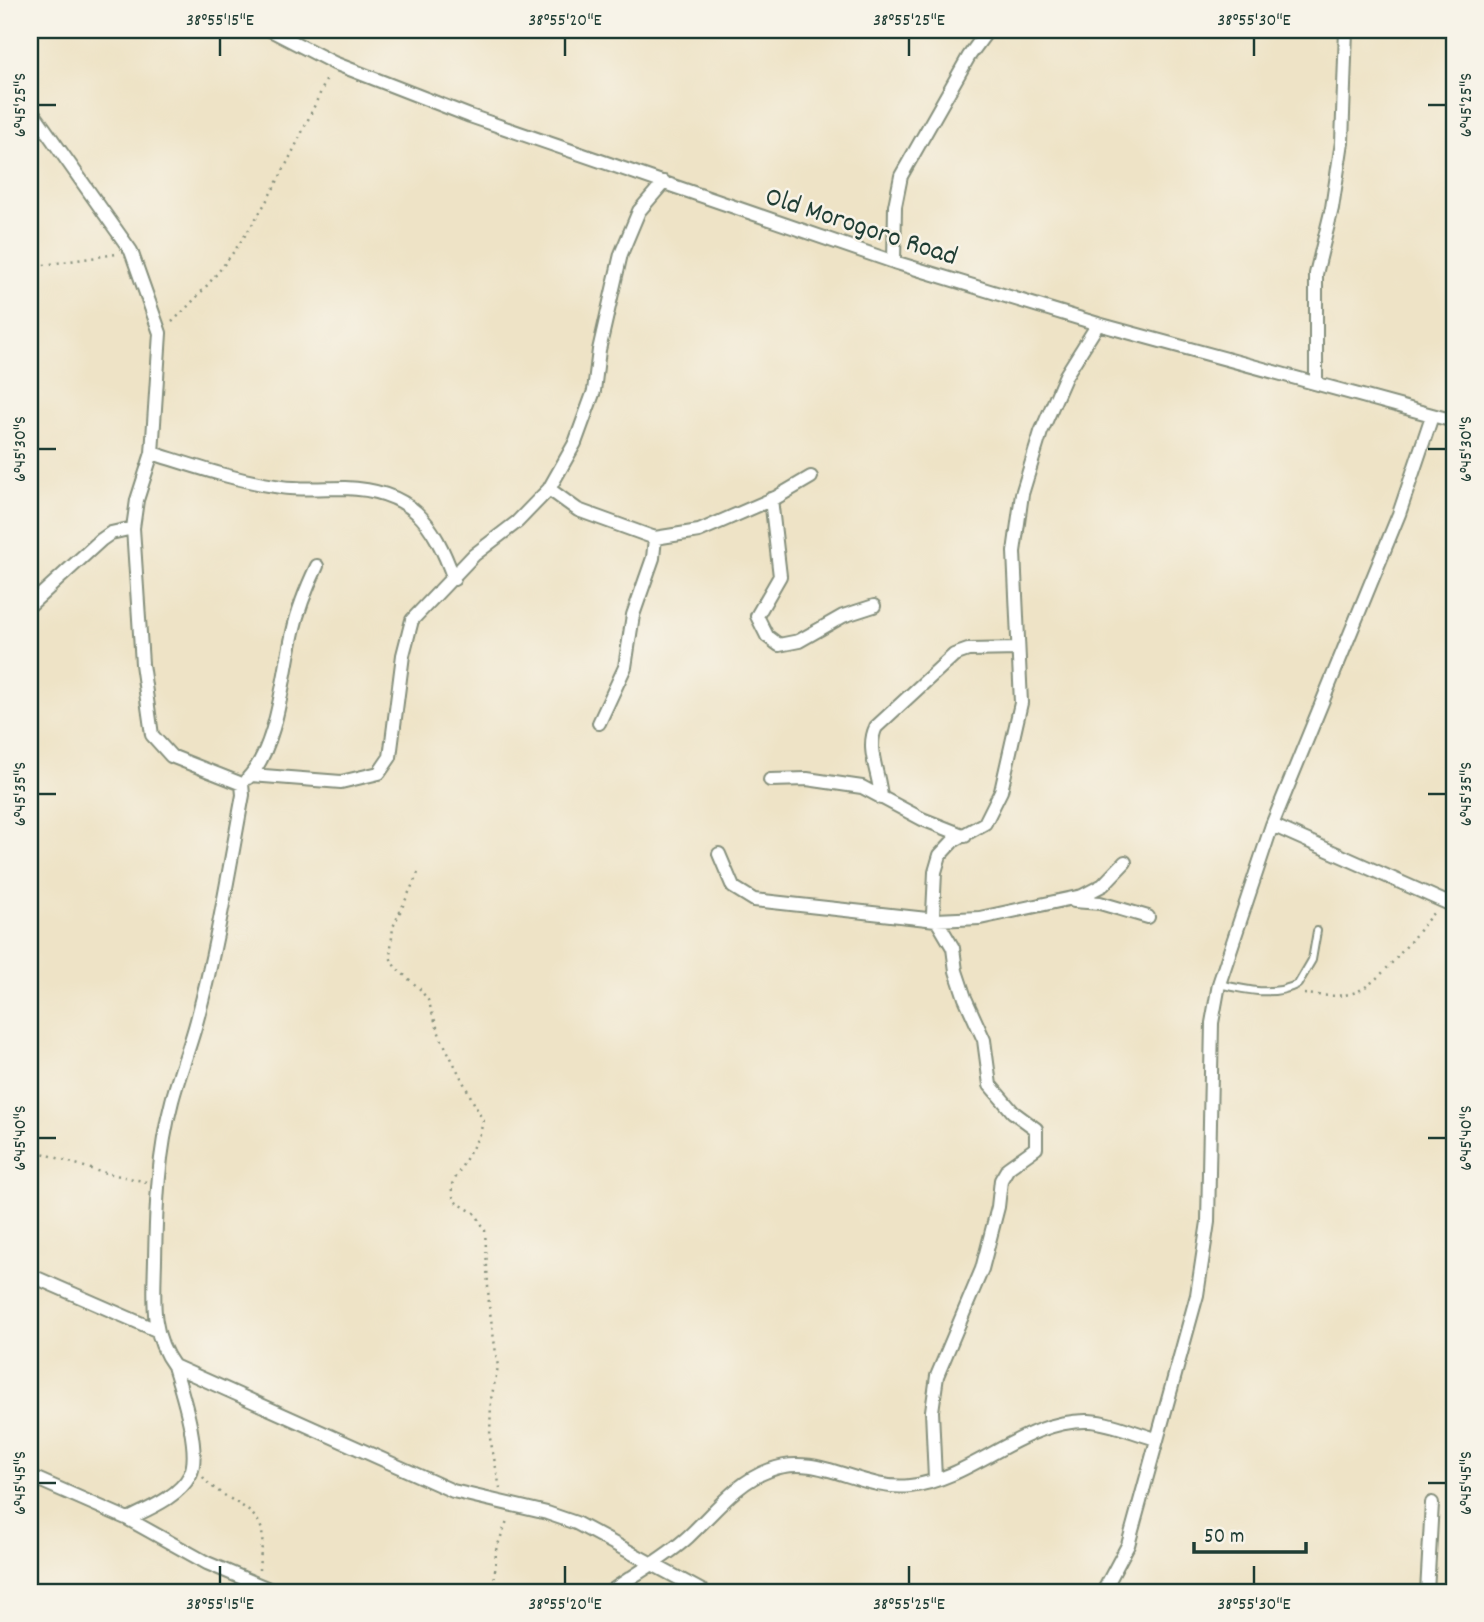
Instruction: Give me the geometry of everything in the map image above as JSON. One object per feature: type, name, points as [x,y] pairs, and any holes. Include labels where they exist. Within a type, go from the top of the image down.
[{"type":"street","name":"Old Morogoro Road","points":[[270,30],[334,63],[470,116],[894,262],[1098,324],[1454,421]]},
{"type":"street","points":[[894,262],[895,206],[901,177],[969,56],[988,30]]},
{"type":"street","points":[[1316,383],[1316,274],[1332,208],[1342,142],[1346,30]]},
{"type":"street","points":[[30,108],[131,251],[160,332],[152,453],[137,500],[133,528],[139,636],[152,735],[171,756],[247,780],[341,782],[379,773],[390,757],[395,735],[407,632],[421,609],[454,579],[474,555],[517,522],[549,489],[575,443],[594,391],[599,350],[621,254],[639,211],[664,183]]},
{"type":"street","points":[[934,1479],[932,1411],[937,1377],[979,1276],[998,1207],[1001,1180],[1008,1168],[1036,1147],[1038,1138],[1036,1129],[1013,1112],[990,1085],[984,1040],[965,998],[956,971],[953,948],[936,920],[933,904],[934,872],[940,855],[953,841],[985,823],[1001,791],[1021,703],[1014,552],[1022,494],[1041,432],[1066,375],[1098,324]]},
{"type":"street","points":[[1103,1592],[1128,1545],[1156,1439],[1190,1328],[1208,1222],[1212,1023],[1219,984],[1272,825],[1399,514],[1432,416]]},
{"type":"street","points":[[152,453],[202,469],[283,487],[349,488],[394,496],[428,522],[441,544],[454,579]]},
{"type":"street","points":[[549,489],[578,510],[654,538],[699,531],[771,499],[811,477]]},
{"type":"street","points":[[771,499],[780,576],[757,616],[767,636],[779,645],[799,641],[843,616],[874,606]]},
{"type":"street","points":[[30,605],[100,540],[133,528]]},
{"type":"street","points":[[599,723],[622,676],[634,615],[653,558],[654,538]]},
{"type":"street","points":[[128,1519],[160,1503],[183,1484],[191,1474],[194,1461],[174,1366],[163,1351],[156,1330],[157,1183],[172,1102],[198,1020],[247,780],[266,753],[274,730],[294,628],[317,566]]},
{"type":"street","points":[[881,798],[880,777],[870,741],[876,727],[954,655],[979,649],[1018,649]]},
{"type":"street","points":[[770,780],[836,782],[862,787],[922,819],[965,836]]},
{"type":"street","points":[[1272,825],[1449,904]]},
{"type":"street","points":[[719,854],[733,887],[754,900],[936,920],[980,918],[1067,900],[1095,891],[1125,862]]},
{"type":"street","points":[[1067,900],[1100,903],[1148,917]]},
{"type":"street","points":[[30,1275],[156,1330]]},
{"type":"street","points":[[174,1366],[453,1491],[576,1523],[704,1592]]},
{"type":"street","points":[[610,1592],[686,1539],[738,1489],[767,1471],[789,1463],[807,1464],[891,1487],[912,1486],[934,1479],[1060,1423],[1092,1421],[1156,1439]]},
{"type":"street","points":[[30,1476],[128,1519],[207,1563],[271,1592]]},
{"type":"street","points":[[1427,1592],[1432,1503]]},
{"type":"lane","points":[[1219,984],[1270,992],[1298,984],[1312,960],[1317,931]]},
{"type":"path","points":[[160,332],[207,288],[276,189],[334,63]]},
{"type":"path","points":[[30,267],[131,251]]},
{"type":"path","points":[[418,873],[398,911],[390,957],[395,967],[419,988],[428,1000],[440,1036],[483,1121],[480,1134],[451,1186],[451,1195],[460,1206],[477,1214],[485,1230],[489,1305],[498,1367],[491,1399],[490,1438],[508,1524],[496,1550],[494,1592]]},
{"type":"path","points":[[1297,993],[1338,996],[1356,993],[1387,967],[1449,904]]},
{"type":"path","points":[[30,1149],[97,1171],[157,1183]]},
{"type":"path","points":[[194,1461],[215,1492],[236,1504],[260,1524],[260,1575],[271,1592]]}]
